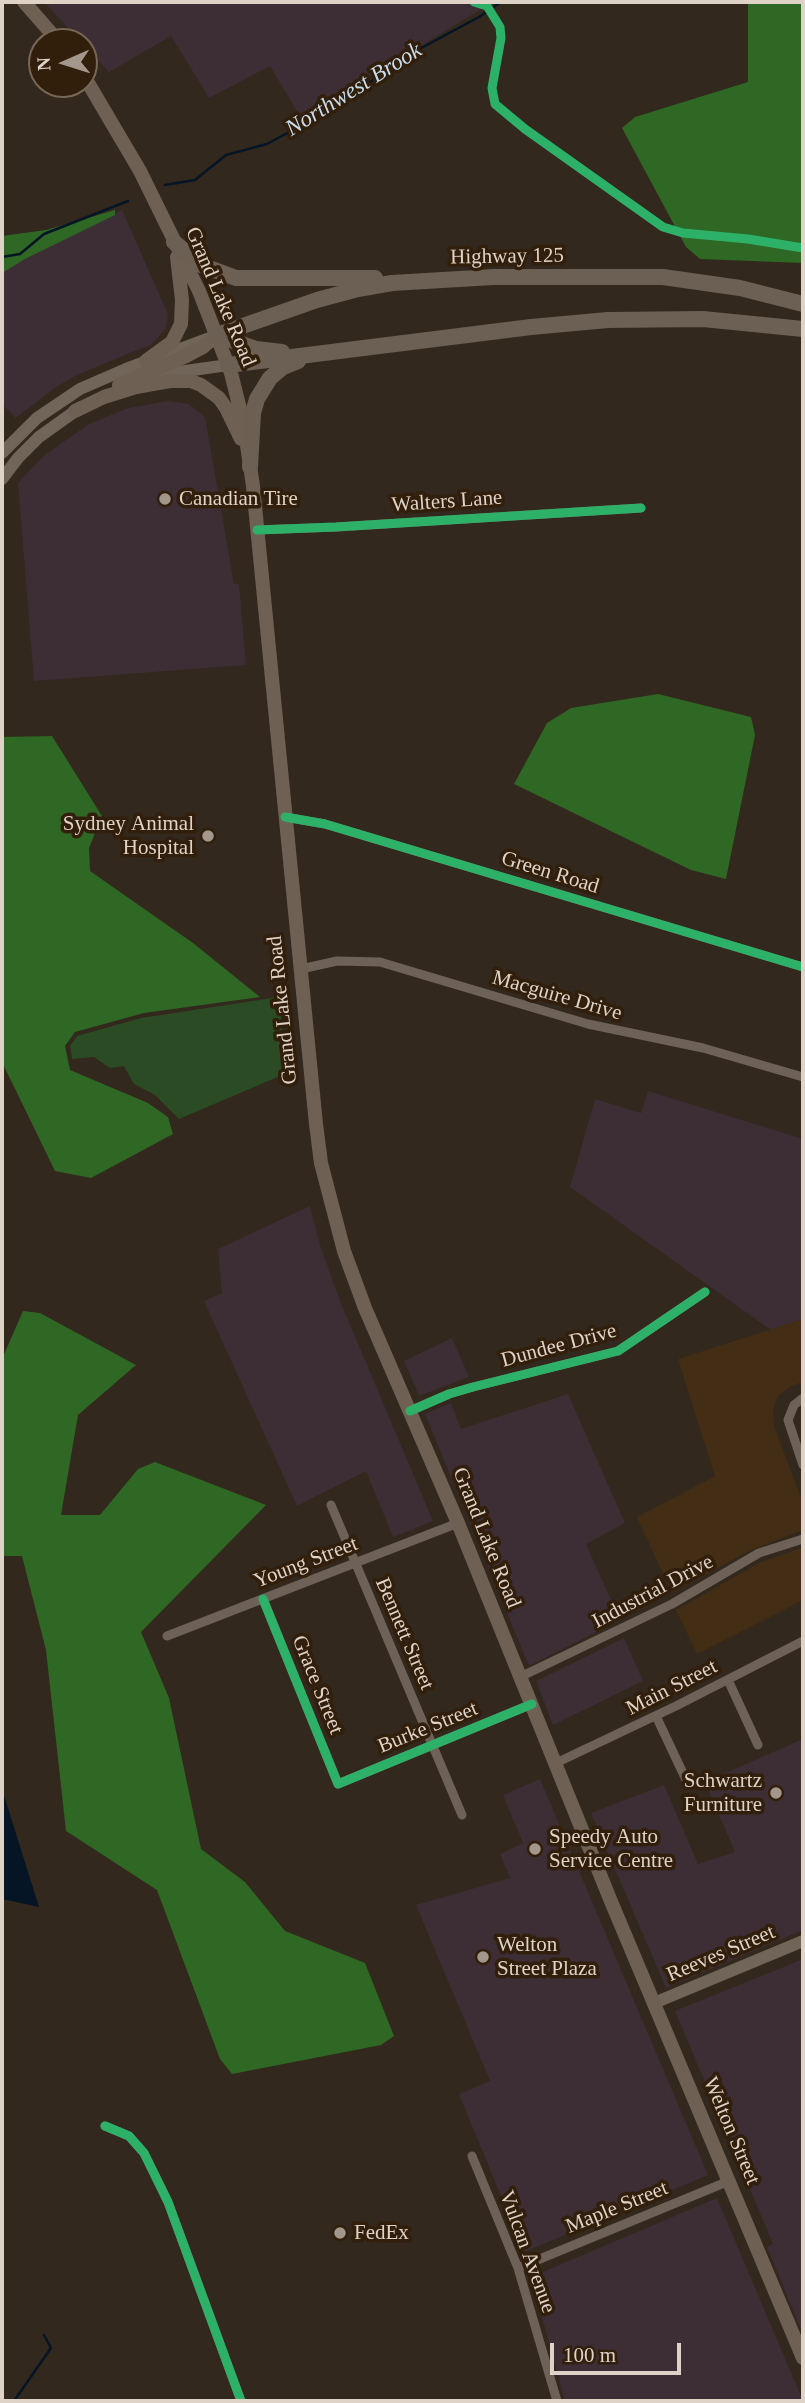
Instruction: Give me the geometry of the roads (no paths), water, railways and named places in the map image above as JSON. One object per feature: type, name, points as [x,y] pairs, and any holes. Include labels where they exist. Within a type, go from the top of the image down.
[{"type":"highway","points":[[174,242],[206,268],[242,279],[493,277]]},
{"type":"highway","name":"Highway 125","points":[[217,335],[317,300],[358,289],[411,282],[493,277],[663,277],[740,288],[803,304]]},
{"type":"highway","points":[[250,467],[253,410],[259,394],[270,378],[299,361],[531,327],[635,318],[710,319],[803,329]]},
{"type":"highway","points":[[217,335],[239,344],[276,352],[327,352]]},
{"type":"highway","points":[[228,365],[384,347]]},
{"type":"main road","points":[[24,2],[47,28]]},
{"type":"main road","name":"Grand Lake Road","points":[[97,98],[140,171],[200,291],[228,365],[244,425],[257,530],[316,1124],[321,1163],[335,1219],[365,1308],[458,1523],[619,1921]]},
{"type":"main road","points":[[146,361],[166,349],[181,324],[181,287],[174,242]]},
{"type":"main road","points":[[2,453],[37,418],[65,398],[103,378],[217,335]]},
{"type":"main road","points":[[2,479],[39,437],[75,411],[112,388],[195,351],[217,335]]},
{"type":"main road","points":[[75,411],[108,392],[150,378],[228,365]]},
{"type":"main road","points":[[75,411],[125,390],[170,381],[191,381],[211,390],[226,408],[250,467]]},
{"type":"main road","name":"Welton Street","points":[[619,1921],[803,2357]]},
{"type":"main road","name":"Reeves Street","points":[[654,2003],[803,1941]]},
{"type":"street","name":"Walters Lane","points":[[257,530],[640,508]]},
{"type":"street","name":"Green Road","points":[[285,817],[325,824],[803,967]]},
{"type":"street","name":"Macguire Drive","points":[[301,969],[337,961],[380,962],[588,1024],[703,1048],[803,1077]]},
{"type":"street","name":"Dundee Drive","points":[[410,1411],[473,1387],[618,1351],[705,1292]]},
{"type":"street","points":[[803,1398],[794,1405],[788,1420],[803,1465]]},
{"type":"street","name":"Bennett Street","points":[[331,1505],[462,1815]]},
{"type":"street","name":"Young Street","points":[[167,1636],[458,1523]]},
{"type":"street","name":"Industrial Drive","points":[[520,1677],[672,1604],[760,1553],[803,1539]]},
{"type":"street","name":"Grace Street","points":[[263,1599],[338,1784]]},
{"type":"street","name":"Main Street","points":[[556,1763],[802,1644]]},
{"type":"street","points":[[728,1680],[758,1745]]},
{"type":"street","name":"Burke Street","points":[[338,1784],[531,1704]]},
{"type":"street","points":[[656,1716],[689,1786]]},
{"type":"street","points":[[105,2126],[126,2134],[144,2153],[168,2202],[241,2401]]},
{"type":"street","name":"Vulcan Avenue","points":[[472,2155],[519,2268],[557,2401]]},
{"type":"street","name":"Maple Street","points":[[519,2268],[729,2181]]},
{"type":"water","points":[[2,1789],[39,1907],[2,1899]]},
{"type":"waterway","name":"Northwest Brook","points":[[165,185],[195,180],[226,155],[267,144],[343,103],[399,60],[479,17],[501,2]]},
{"type":"waterway","name":"Northwest Brook","points":[[2,257],[20,254],[44,234],[128,201]]},
{"type":"waterway","points":[[14,2401],[51,2348],[44,2335]]},
{"type":"place","name":"Canadian Tire","points":[[165,499]]},
{"type":"place","name":"Sydney Animal Hospital","points":[[208,836]]},
{"type":"place","name":"Schwartz Furniture","points":[[776,1793]]},
{"type":"place","name":"Speedy Auto Service Centre","points":[[535,1849]]},
{"type":"place","name":"Welton Street Plaza","points":[[483,1957]]},
{"type":"place","name":"FedEx","points":[[340,2233]]}]
